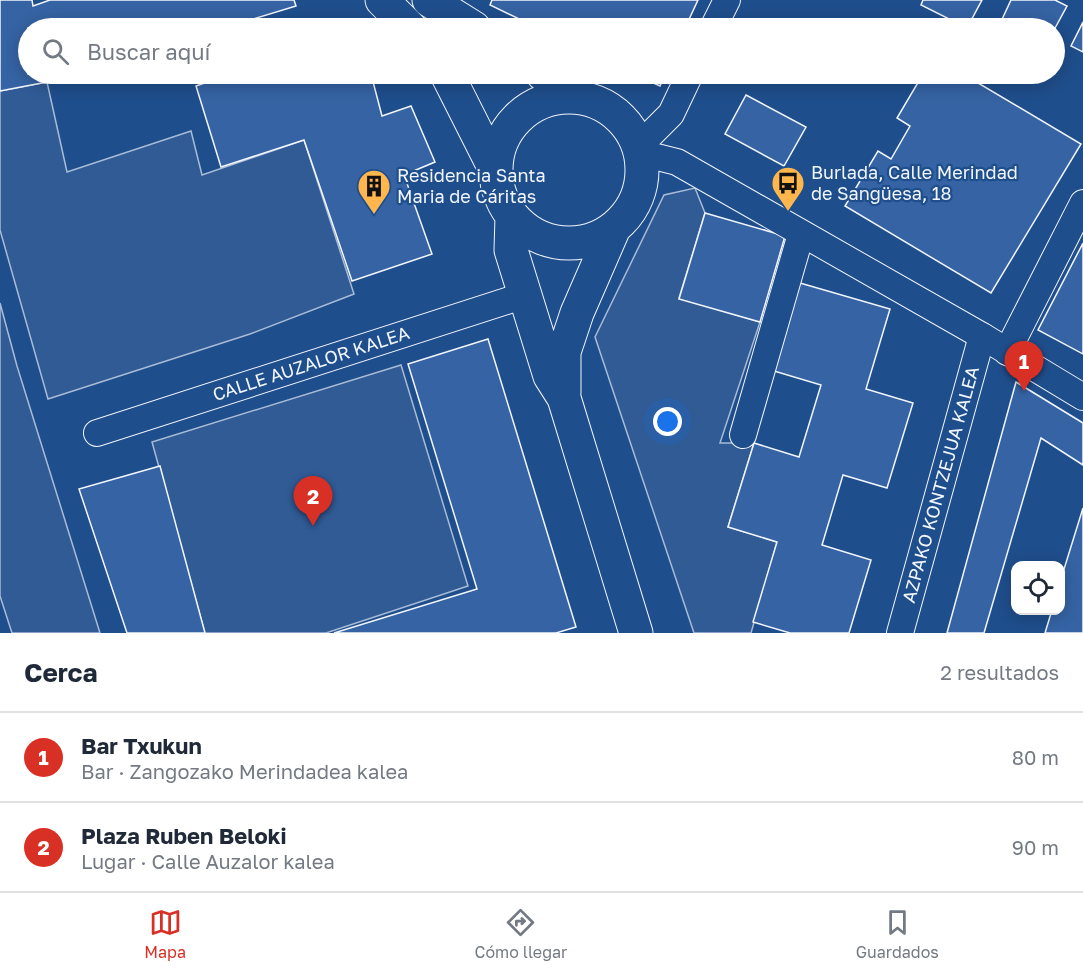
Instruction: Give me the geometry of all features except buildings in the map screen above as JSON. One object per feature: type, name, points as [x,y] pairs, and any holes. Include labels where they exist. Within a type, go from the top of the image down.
[{"type":"main road","points":[[382,0],[400,18]]},
{"type":"main road","points":[[452,84],[495,170],[500,195],[512,217],[529,232],[549,241],[572,244],[595,239],[614,228],[629,213],[639,195],[643,174],[640,149],[630,128],[616,113],[599,102],[580,97],[554,98],[531,107],[512,123],[500,145],[495,170]]},
{"type":"main road","points":[[559,84],[580,97]]},
{"type":"main road","points":[[512,217],[511,250],[550,376],[564,398],[636,633]]},
{"type":"main road","points":[[564,398],[564,352],[577,314],[614,228]]},
{"type":"street","points":[[718,18],[727,0]]},
{"type":"street","points":[[685,84],[670,114],[640,149],[677,162],[982,336],[1083,397]]},
{"type":"street","points":[[1007,352],[1083,203]]},
{"type":"street","points":[[743,435],[801,234]]},
{"type":"street","name":"CALLE AUZALOR KALEA","points":[[98,433],[525,295]]},
{"type":"street","name":"AZPAKO KONTZEJUA KALEA","points":[[900,633],[982,336]]},
{"type":"shaded area","points":[[47,84],[67,172],[191,131],[202,175],[304,140],[354,294],[250,334],[48,399],[0,230],[0,91]]},
{"type":"shaded area","points":[[695,188],[705,213],[679,298],[760,322],[720,443],[754,443],[728,527],[777,542],[751,633],[694,633],[595,337],[664,195]]},
{"type":"shaded area","points":[[0,303],[17,366],[100,633],[12,633],[0,596]]},
{"type":"shaded area","points":[[401,365],[468,586],[326,633],[205,633],[152,442]]},
{"type":"place","name":"Burlada, Calle Merindad de Sangüesa, 18","points":[[788,212]]},
{"type":"place","name":"Residencia Santa Maria de Cáritas","points":[[374,215]]},
{"type":"place","name":"Bar Txukun","points":[[1024,391]]},
{"type":"place","name":"Plaza Ruben Beloki","points":[[313,526]]}]
